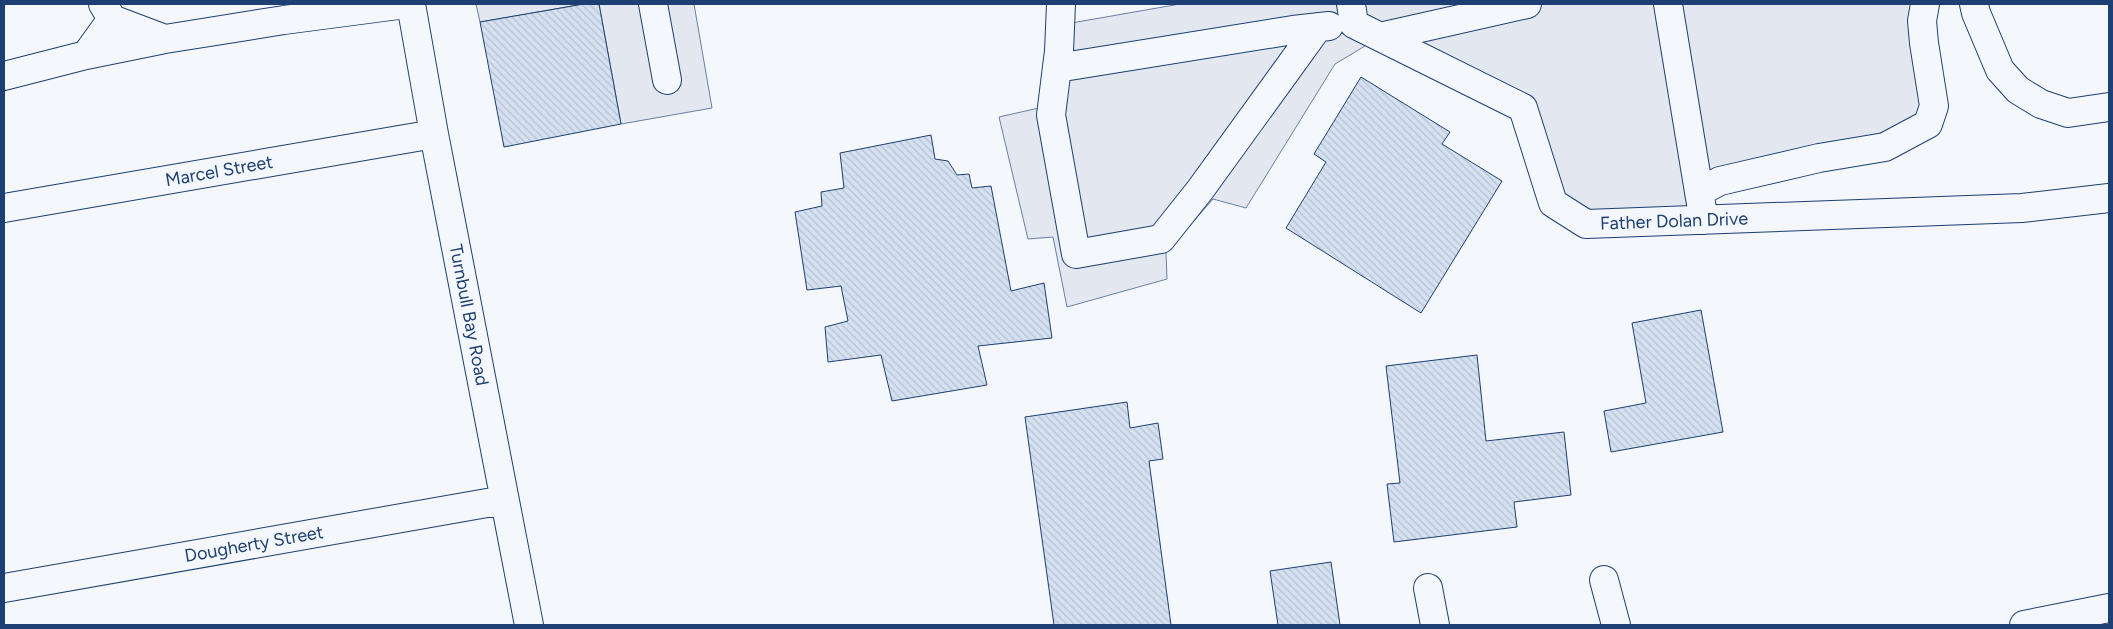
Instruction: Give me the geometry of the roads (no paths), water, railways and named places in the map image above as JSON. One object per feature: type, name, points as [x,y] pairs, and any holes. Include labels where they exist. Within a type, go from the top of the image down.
[{"type":"street","points":[[4,76],[165,39],[284,20],[406,4]]},
{"type":"street","name":"Turnbull Bay Road","points":[[410,4],[529,625]]},
{"type":"street","points":[[653,4],[667,80]]},
{"type":"street","points":[[1061,4],[1060,51],[1056,68],[1051,115],[1076,254],[1161,239],[1200,190],[1318,27]]},
{"type":"street","points":[[1380,37],[1527,4]]},
{"type":"street","points":[[1668,4],[1704,220]]},
{"type":"street","points":[[1699,192],[1720,181],[1819,158],[1884,147],[1928,124],[1934,106],[1924,44],[1922,21],[1925,4]]},
{"type":"street","points":[[1974,4],[2000,70],[2018,90],[2041,104],[2068,113],[2109,107]]},
{"type":"street","points":[[86,56],[107,11],[165,39]]},
{"type":"street","points":[[1056,68],[1318,27],[1352,14]]},
{"type":"street","name":"Father Dolan Drive","points":[[1352,14],[1380,37],[1523,108],[1553,203],[1586,224],[2022,208],[2109,198]]},
{"type":"street","name":"Marcel Street","points":[[4,208],[434,134]]},
{"type":"street","name":"Dougherty Street","points":[[4,588],[504,500]]},
{"type":"street","points":[[1604,580],[1616,625]]},
{"type":"street","points":[[1428,588],[1435,625]]},
{"type":"street","points":[[2024,625],[2109,608]]}]
